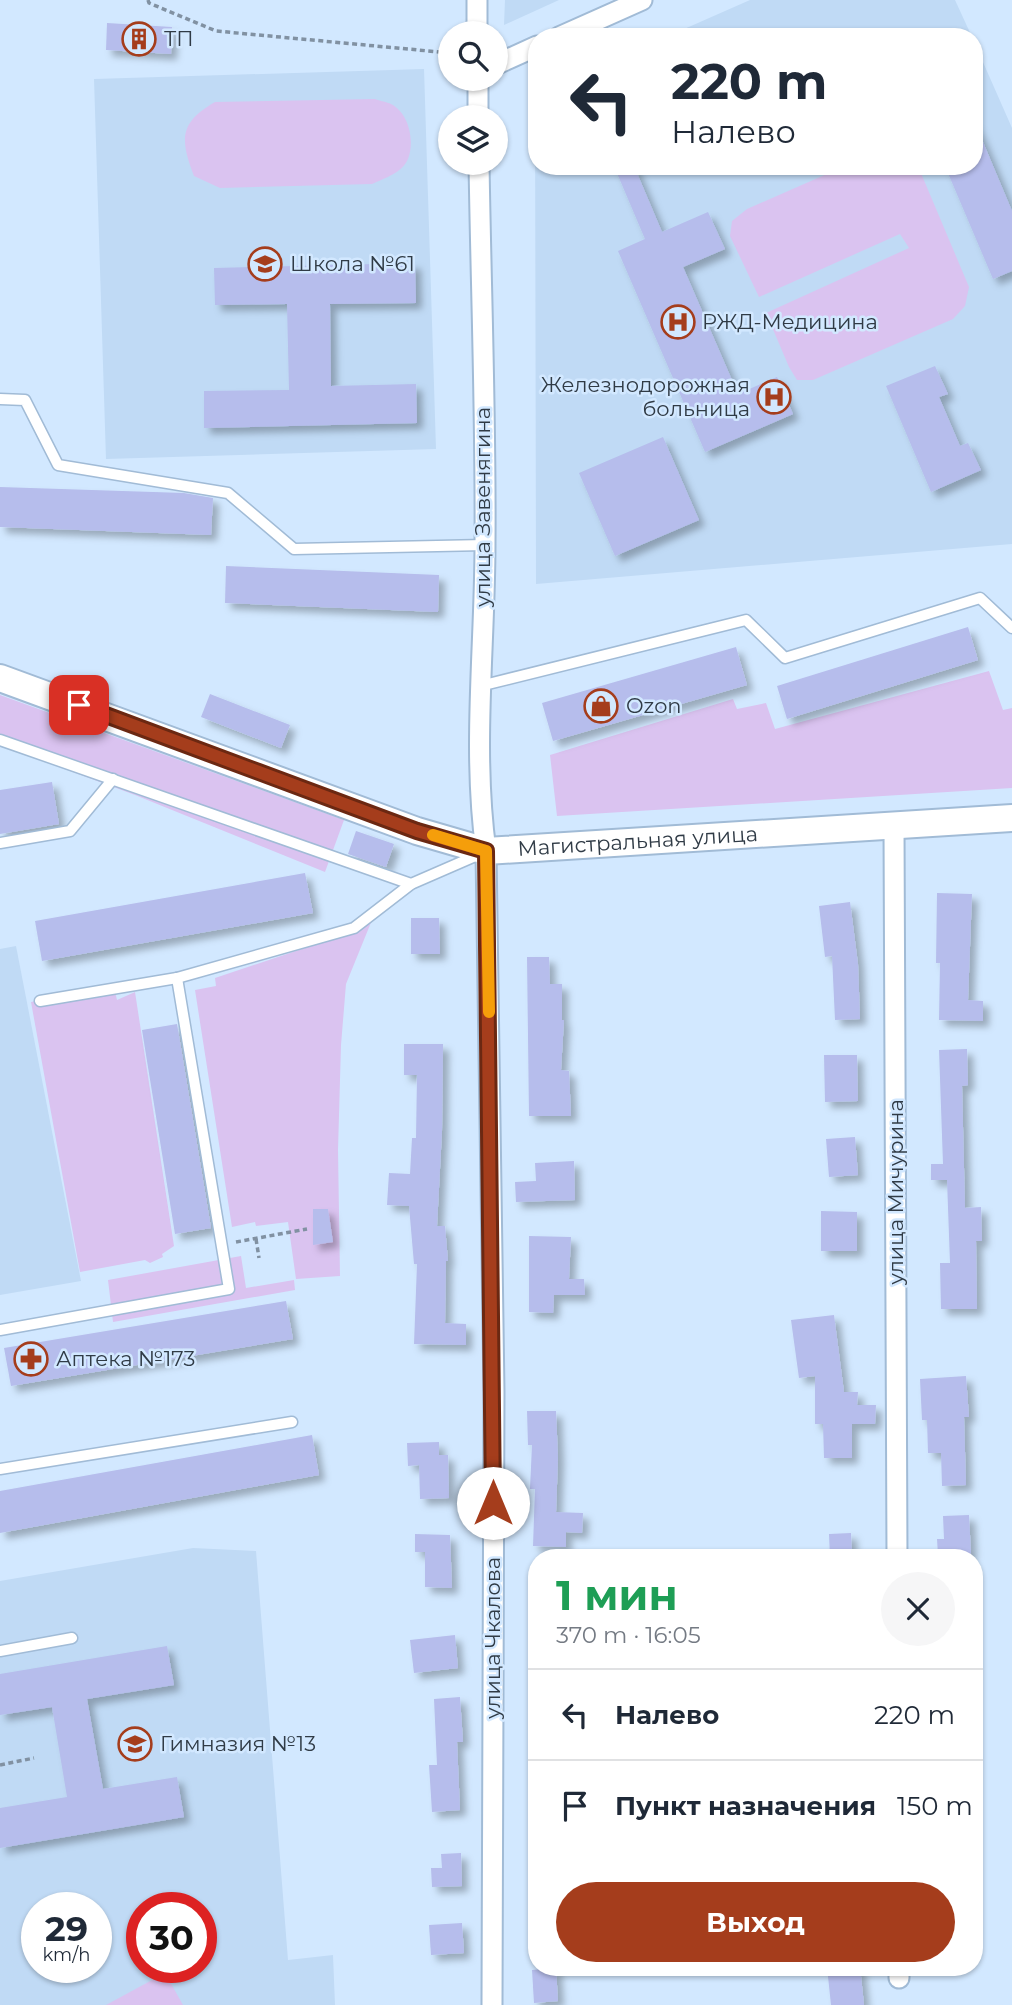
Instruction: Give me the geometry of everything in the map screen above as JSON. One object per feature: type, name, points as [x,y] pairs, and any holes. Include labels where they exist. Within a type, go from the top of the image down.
[{"type":"main road","name":"Магистральная улица","points":[[0,678],[417,831],[486,851],[1012,818]]},
{"type":"street","points":[[477,0],[477,21]]},
{"type":"street","points":[[579,28],[642,0]]},
{"type":"street","points":[[508,59],[528,50]]},
{"type":"street","name":"улица Завенягина","points":[[479,175],[485,545],[480,686],[482,819],[486,851]]},
{"type":"street","name":"улица Мичурина","points":[[894,827],[897,1549]]},
{"type":"street","name":"улица Чкалова","points":[[486,851],[494,1392],[492,2005]]},
{"type":"lane","points":[[0,399],[25,400],[58,465],[228,493],[295,549],[485,545]]},
{"type":"lane","points":[[480,686],[746,620],[785,658],[980,598],[1012,628]]},
{"type":"lane","points":[[0,740],[411,884]]},
{"type":"lane","points":[[0,843],[70,831],[113,779]]},
{"type":"lane","points":[[40,1000],[177,978],[354,929],[411,884],[486,851]]},
{"type":"lane","points":[[0,1330],[229,1289],[177,978]]},
{"type":"lane","points":[[0,1469],[292,1422]]},
{"type":"lane","points":[[0,1651],[72,1639]]},
{"type":"path","points":[[148,0],[149,3],[216,31],[438,51]]},
{"type":"path","points":[[222,1244],[307,1229]]},
{"type":"path","points":[[256,1238],[259,1258]]},
{"type":"path","points":[[0,1765],[34,1758]]},
{"type":"shaded area","points":[[505,0],[559,0],[508,23],[504,21]]},
{"type":"shaded area","points":[[750,0],[955,0],[968,28],[686,28]]},
{"type":"shaded area","name":"Железнодорожная больница","points":[[983,62],[1012,128],[1012,544],[536,584],[535,175],[983,175]]},
{"type":"shaded area","name":"Школа №61","points":[[424,69],[436,449],[106,459],[94,79]]},
{"type":"shaded area","points":[[375,99],[391,104],[402,114],[409,128],[411,144],[408,159],[402,168],[372,184],[220,188],[194,176],[186,152],[186,133],[195,117],[215,102]]},
{"type":"shaded area","points":[[824,175],[922,175],[969,287],[965,306],[953,319],[813,380],[797,380],[766,313],[909,248],[900,234],[759,297],[730,236],[732,221],[747,209]]},
{"type":"shaded area","points":[[989,671],[1003,710],[1012,708],[1012,788],[557,816],[550,755],[733,699],[737,709],[766,703],[775,729]]},
{"type":"shaded area","points":[[0,695],[344,820],[325,872],[135,795],[0,745]]},
{"type":"shaded area","points":[[372,920],[346,984],[338,1150],[340,1276],[296,1279],[288,1222],[256,1226],[255,1222],[232,1227],[195,990],[216,986],[215,978],[332,939]]},
{"type":"shaded area","points":[[16,946],[81,1281],[0,1295],[0,949]]},
{"type":"shaded area","points":[[114,987],[117,1000],[135,992],[174,1246],[162,1254],[163,1257],[150,1263],[145,1260],[80,1272],[31,1002]]},
{"type":"shaded area","points":[[241,1256],[246,1288],[294,1280],[295,1290],[113,1322],[108,1280]]},
{"type":"shaded area","name":"Гимназия №13","points":[[193,1548],[256,1551],[288,1960],[333,1955],[335,2005],[0,2005],[0,1581]]},
{"type":"shaded area","points":[[147,1983],[171,1983],[183,2005],[106,2005]]},
{"type":"building","name":"ТП","points":[[107,23],[172,27],[171,54],[106,50]]},
{"type":"building","points":[[983,142],[1012,211],[1012,271],[993,279],[949,175],[983,175]]},
{"type":"building","name":"РЖД-Медицина","points":[[618,175],[638,175],[662,232],[708,212],[725,249],[683,267],[738,394],[777,377],[793,414],[705,452],[618,251],[645,239]]},
{"type":"building","points":[[415,263],[416,303],[330,304],[331,386],[416,384],[417,423],[204,428],[204,391],[289,390],[287,304],[215,305],[214,268]]},
{"type":"building","points":[[935,366],[948,394],[939,397],[960,446],[968,443],[981,470],[931,492],[886,386]]},
{"type":"building","points":[[663,437],[699,520],[615,556],[579,473]]},
{"type":"building","points":[[0,487],[184,493],[213,498],[211,535],[0,527]]},
{"type":"building","points":[[226,566],[439,575],[438,612],[225,603]]},
{"type":"building","points":[[968,627],[978,660],[787,719],[777,686]]},
{"type":"building","points":[[736,647],[747,685],[553,741],[542,703]]},
{"type":"building","points":[[210,694],[290,725],[281,748],[201,717]]},
{"type":"building","points":[[52,782],[59,824],[0,834],[0,790]]},
{"type":"building","points":[[356,831],[394,844],[386,867],[348,854]]},
{"type":"building","points":[[305,873],[313,913],[42,961],[35,921]]},
{"type":"building","points":[[937,893],[972,894],[968,1000],[983,1001],[983,1021],[939,1020],[940,963],[936,963]]},
{"type":"building","points":[[850,902],[858,964],[860,1019],[835,1020],[832,956],[825,957],[819,906]]},
{"type":"building","points":[[411,918],[439,918],[440,954],[411,954]]},
{"type":"building","points":[[527,957],[549,957],[550,984],[562,984],[564,1020],[561,1070],[569,1071],[571,1116],[529,1116]]},
{"type":"building","points":[[177,1024],[211,1228],[175,1234],[142,1030]]},
{"type":"building","points":[[404,1044],[443,1044],[437,1226],[445,1226],[448,1261],[445,1323],[466,1324],[466,1345],[414,1344],[417,1264],[414,1264],[409,1206],[387,1205],[389,1173],[410,1174],[412,1138],[416,1138],[417,1075],[404,1075]]},
{"type":"building","points":[[967,1049],[968,1085],[962,1086],[965,1208],[981,1207],[982,1241],[976,1241],[977,1309],[941,1309],[940,1263],[950,1263],[947,1180],[931,1180],[931,1164],[943,1164],[939,1050]]},
{"type":"building","points":[[824,1055],[857,1055],[858,1101],[825,1102]]},
{"type":"building","points":[[855,1137],[858,1175],[829,1177],[826,1139]]},
{"type":"building","points":[[574,1161],[575,1200],[516,1202],[515,1182],[536,1181],[535,1163]]},
{"type":"building","points":[[313,1209],[328,1209],[333,1242],[313,1245]]},
{"type":"building","points":[[821,1211],[857,1212],[857,1251],[821,1251]]},
{"type":"building","points":[[529,1236],[571,1237],[569,1279],[584,1279],[585,1295],[554,1295],[553,1313],[529,1312]]},
{"type":"building","points":[[286,1301],[293,1339],[11,1386],[4,1348]]},
{"type":"building","points":[[834,1315],[844,1392],[858,1392],[857,1405],[876,1405],[875,1424],[852,1424],[852,1458],[824,1458],[823,1424],[815,1424],[815,1376],[799,1378],[791,1320]]},
{"type":"building","points":[[966,1376],[969,1417],[964,1417],[966,1485],[942,1486],[941,1453],[928,1453],[927,1420],[922,1420],[920,1379]]},
{"type":"building","points":[[527,1411],[556,1411],[556,1512],[583,1513],[582,1533],[566,1532],[566,1547],[533,1546],[535,1489],[530,1489],[532,1445],[528,1445]]},
{"type":"building","points":[[312,1435],[319,1475],[0,1533],[0,1491]]},
{"type":"building","points":[[439,1442],[439,1455],[448,1455],[449,1498],[420,1499],[419,1465],[408,1466],[407,1443]]},
{"type":"building","points":[[969,1515],[971,1549],[938,1549],[937,1539],[944,1539],[943,1516]]},
{"type":"building","points":[[851,1533],[852,1549],[830,1549],[829,1534]]},
{"type":"building","points":[[415,1534],[450,1535],[452,1588],[425,1587],[425,1552],[415,1552]]},
{"type":"building","points":[[455,1635],[458,1668],[414,1673],[410,1640]]},
{"type":"building","points":[[167,1646],[174,1685],[87,1699],[103,1789],[177,1777],[184,1817],[0,1848],[0,1808],[67,1797],[52,1707],[0,1715],[0,1674]]},
{"type":"building","points":[[460,1697],[463,1742],[457,1742],[460,1810],[432,1812],[429,1765],[437,1765],[434,1699]]},
{"type":"building","points":[[461,1853],[462,1886],[432,1887],[431,1868],[442,1868],[441,1854]]},
{"type":"building","points":[[462,1923],[464,1953],[431,1955],[429,1925]]},
{"type":"building","points":[[532,1976],[556,1976],[558,2001],[534,2003]]},
{"type":"building","points":[[828,1976],[861,1976],[864,2005],[831,2005]]},
{"type":"slow traffic","points":[[433,835],[486,851],[489,1012]]},
{"type":"place","name":"ТП","points":[[139,39]]},
{"type":"place","name":"Школа №61","points":[[265,264]]},
{"type":"place","name":"РЖД-Медицина","points":[[678,322]]},
{"type":"place","name":"Железнодорожная больница","points":[[774,397]]},
{"type":"place","name":"Ozon","points":[[601,706]]},
{"type":"place","name":"Аптека №173","points":[[31,1359]]},
{"type":"place","name":"Гимназия №13","points":[[135,1744]]},
{"type":"route","points":[[79,705],[417,831],[486,851],[494,1392],[493,1503]]}]
